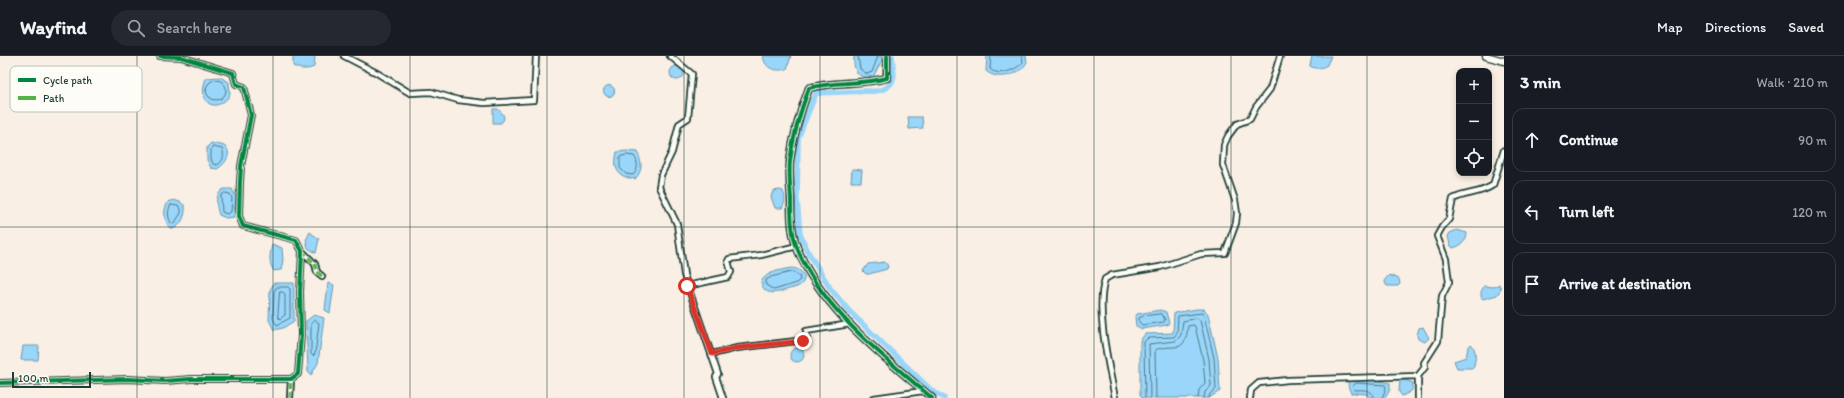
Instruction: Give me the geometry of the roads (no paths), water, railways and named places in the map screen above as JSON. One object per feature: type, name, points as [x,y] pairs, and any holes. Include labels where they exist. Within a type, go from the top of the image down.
[{"type":"street","points":[[160,56],[181,57],[233,73],[236,84],[244,87],[251,115],[241,166],[239,206],[240,223],[243,226],[296,240],[302,251],[315,264],[317,272],[322,276]]},
{"type":"street","points":[[344,56],[377,73],[410,93],[430,92],[458,100],[484,103],[534,100],[536,56]]},
{"type":"street","points":[[670,56],[692,74],[688,118],[679,124],[672,152],[661,175],[659,187],[677,224],[684,275],[712,354],[718,374],[716,377],[723,398]]},
{"type":"street","points":[[887,56],[887,78],[872,82],[821,85],[809,88],[797,121],[790,162],[791,222],[797,246],[813,277],[825,295],[850,324],[891,363],[932,398]]},
{"type":"street","points":[[1115,398],[1102,320],[1101,305],[1105,279],[1112,275],[1160,267],[1201,254],[1225,253],[1236,223],[1237,213],[1235,200],[1223,165],[1224,146],[1228,136],[1234,128],[1250,119],[1256,107],[1270,89],[1280,56]]},
{"type":"street","points":[[1486,56],[1504,61]]},
{"type":"street","points":[[1418,398],[1418,376],[1425,367],[1424,363],[1438,341],[1442,296],[1449,282],[1446,259],[1437,236],[1449,219],[1453,199],[1479,192],[1493,185],[1504,150]]},
{"type":"street","points":[[687,286],[728,278],[731,272],[728,261],[729,259],[761,255],[797,246]]},
{"type":"street","points":[[0,382],[291,379],[298,374],[301,335],[300,292],[302,251]]},
{"type":"street","points":[[712,354],[737,348],[805,340],[807,339],[806,331],[850,324]]},
{"type":"street","points":[[1250,398],[1251,390],[1258,383],[1288,380],[1418,376]]},
{"type":"street","points":[[290,398],[291,379]]},
{"type":"street","points":[[874,398],[923,391]]},
{"type":"water","points":[[293,56],[315,56],[314,67],[304,69],[293,66]]},
{"type":"water","points":[[763,56],[791,56],[787,69],[775,70],[768,67]]},
{"type":"water","points":[[854,56],[881,56],[882,60],[873,77],[863,77],[857,73],[854,66]]},
{"type":"water","points":[[987,56],[1026,56],[1027,62],[1024,67],[1014,74],[1008,76],[996,76],[986,71]]},
{"type":"water","points":[[1312,56],[1331,56],[1327,65],[1314,68],[1310,66]]},
{"type":"water","points":[[677,66],[682,68],[684,73],[682,78],[677,80],[672,78],[670,73],[672,68]]},
{"type":"water","points":[[220,77],[229,82],[230,95],[225,101],[219,104],[209,104],[204,95],[206,78]]},
{"type":"water","points":[[609,85],[613,87],[615,91],[613,95],[609,97],[605,95],[603,91],[605,87]]},
{"type":"water","points":[[493,109],[498,109],[503,114],[504,119],[501,123],[493,123]]},
{"type":"water","points":[[908,117],[922,117],[923,128],[909,129]]},
{"type":"water","points":[[211,143],[224,146],[228,152],[225,162],[217,169],[211,168],[207,160],[207,147]]},
{"type":"water","points":[[617,152],[638,152],[641,169],[635,179],[620,174],[616,167]]},
{"type":"water","points":[[852,169],[862,170],[861,182],[851,182]]},
{"type":"water","points":[[224,189],[232,189],[236,197],[234,217],[226,218],[219,215],[217,197]]},
{"type":"water","points":[[780,190],[784,193],[784,204],[782,208],[775,208],[771,197],[773,191]]},
{"type":"water","points":[[174,200],[185,206],[185,209],[181,222],[173,229],[168,226],[165,208],[168,202]]},
{"type":"water","points":[[1457,230],[1467,233],[1467,236],[1463,243],[1453,248],[1450,245],[1448,236],[1450,233]]},
{"type":"water","points":[[310,232],[319,239],[316,253],[308,248],[306,240]]},
{"type":"water","points":[[272,244],[282,248],[283,260],[281,270],[274,271],[272,268],[270,255]]},
{"type":"water","points":[[885,262],[888,266],[887,269],[869,274],[866,274],[863,271],[868,264]]},
{"type":"water","points":[[791,268],[802,272],[804,279],[800,285],[795,288],[772,293],[765,290],[761,282],[766,276],[774,272]]},
{"type":"water","points":[[1389,275],[1399,279],[1400,284],[1398,286],[1387,286],[1384,281]]},
{"type":"water","points":[[274,283],[294,283],[294,321],[283,328],[274,330],[269,320],[270,290]]},
{"type":"water","points":[[328,283],[334,285],[330,313],[325,310]]},
{"type":"water","points":[[1499,284],[1501,289],[1497,295],[1483,299],[1481,297],[1481,292],[1484,286],[1494,287]]},
{"type":"water","points":[[1204,309],[1208,314],[1218,358],[1220,391],[1209,398],[1142,398],[1140,395],[1140,341],[1145,334],[1173,333],[1174,313]]},
{"type":"water","points":[[1160,310],[1166,312],[1169,323],[1167,325],[1142,329],[1136,326],[1135,317],[1137,314]]},
{"type":"water","points":[[314,315],[324,318],[318,363],[311,375],[308,372],[306,321]]},
{"type":"water","points":[[1423,327],[1429,338],[1425,342],[1418,339],[1417,335],[1419,328]]},
{"type":"water","points":[[1471,344],[1475,355],[1473,368],[1457,368],[1454,361],[1466,357],[1468,348]]},
{"type":"water","points":[[23,346],[39,346],[38,360],[21,360]]},
{"type":"water","points":[[794,348],[800,348],[804,352],[804,358],[800,362],[794,362],[790,358],[790,352]]},
{"type":"water","points":[[1349,380],[1375,380],[1390,383],[1390,390],[1385,398],[1370,398],[1367,394],[1351,393],[1348,385]]},
{"type":"water","points":[[1400,380],[1406,380],[1413,383],[1412,390],[1402,396],[1399,392]]},
{"type":"waterway","points":[[892,56],[894,77],[890,85],[886,88],[874,91],[816,93],[798,138],[797,200],[800,234],[808,252],[830,288],[849,311],[931,390],[944,398]]}]
